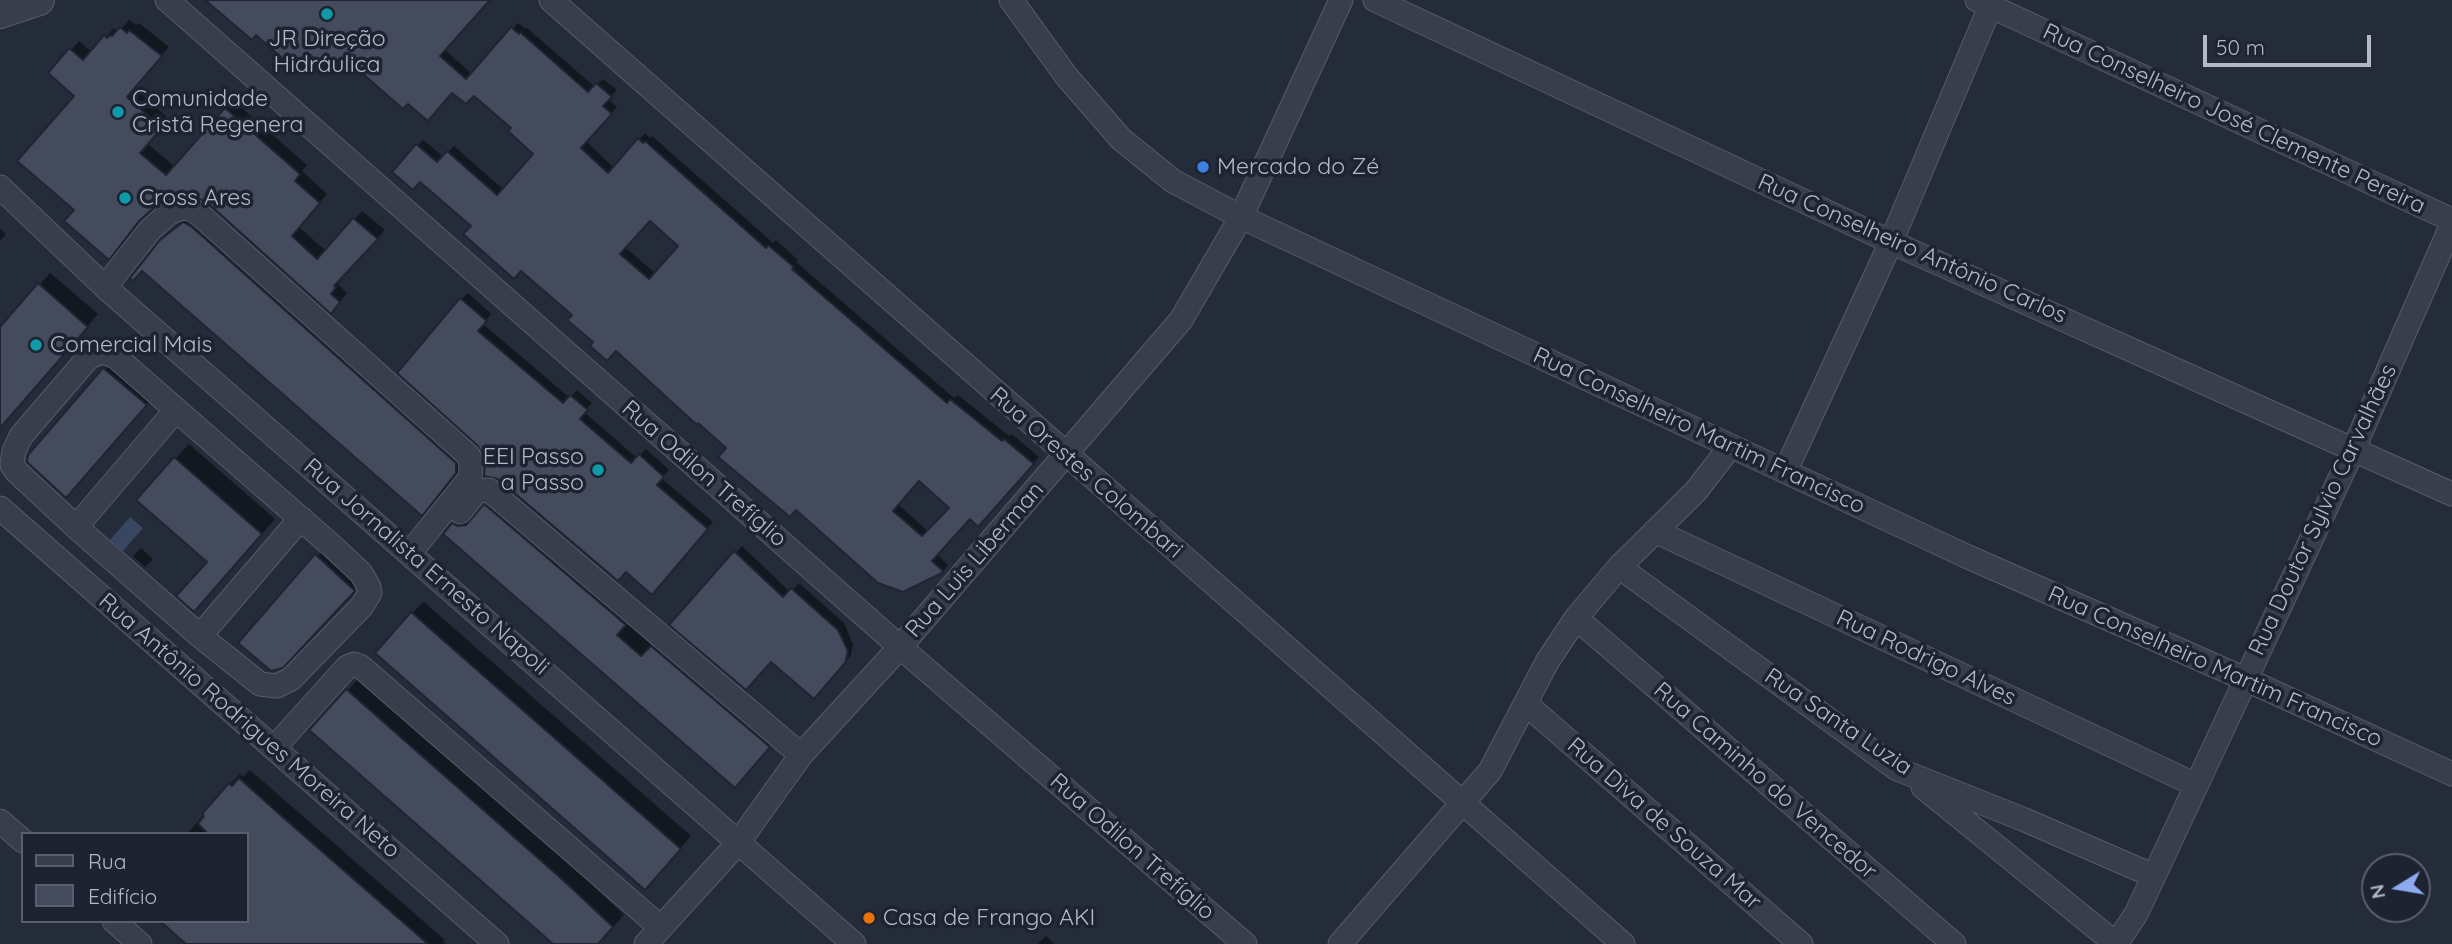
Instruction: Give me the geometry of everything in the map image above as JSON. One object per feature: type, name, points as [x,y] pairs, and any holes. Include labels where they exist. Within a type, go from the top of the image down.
[{"type":"street","points":[[0,13],[39,0]]},
{"type":"street","name":"Rua Odilon Trefíglio","points":[[167,0],[900,647],[1245,944]]},
{"type":"street","name":"Rua Orestes Colombari","points":[[551,0],[1623,944]]},
{"type":"street","name":"Rua Conselheiro Martim Francisco","points":[[1011,0],[1067,77],[1121,139],[1173,181],[1241,217],[1730,447],[1786,470],[1966,556],[2452,774]]},
{"type":"street","name":"Rua Luis Liberman","points":[[653,936],[738,843],[801,755],[900,647],[1181,320],[1241,217],[1341,0]]},
{"type":"street","name":"Rua Conselheiro Antônio Carlos","points":[[1375,0],[1891,242],[2452,494]]},
{"type":"street","points":[[1786,470],[1891,242],[1987,2]]},
{"type":"street","name":"Rua Conselheiro José Clemente Pereira","points":[[1987,2],[2452,222]]},
{"type":"street","name":"Rua Jornalista Ernesto Napoli","points":[[0,187],[105,287],[854,944]]},
{"type":"street","points":[[105,287],[150,230],[168,214],[180,208],[191,209],[201,216],[468,456],[471,465],[470,478],[416,558]]},
{"type":"street","name":"Rua Doutor Sylvio Carvalhães","points":[[2116,944],[2136,914],[2354,448],[2452,222]]},
{"type":"street","points":[[108,353],[117,358],[176,410],[361,573],[369,587],[370,593],[362,606],[291,679],[277,686],[260,684],[200,636],[76,527],[16,471],[11,461],[21,436],[88,358],[98,354],[108,353]]},
{"type":"street","points":[[76,527],[176,410]]},
{"type":"street","points":[[1340,944],[1490,771],[1547,662],[1576,618],[1619,567],[1696,491],[1730,447]]},
{"type":"street","points":[[416,558],[475,493],[489,489],[801,755]]},
{"type":"street","name":"Rua Antônio Rodrigues Moreira Neto","points":[[0,508],[497,944]]},
{"type":"street","points":[[200,636],[301,518]]},
{"type":"street","name":"Rua Rodrigo Alves","points":[[1656,531],[2196,785]]},
{"type":"street","name":"Rua Santa Luzia","points":[[1619,567],[1897,769],[2025,820],[2154,876]]},
{"type":"street","points":[[118,611],[141,584]]},
{"type":"street","name":"Rua Caminho do Vencedor","points":[[1576,618],[1954,944]]},
{"type":"street","points":[[274,748],[347,667],[354,664],[360,666],[653,936]]},
{"type":"street","name":"Rua Diva de Souza Mar","points":[[1526,704],[1801,944]]},
{"type":"street","points":[[1897,769],[1949,807],[2116,944]]},
{"type":"street","points":[[0,821],[21,839]]},
{"type":"street","points":[[116,923],[140,944]]},
{"type":"water","points":[[130,517],[143,528],[123,551],[110,540]]},
{"type":"building","points":[[205,0],[490,0],[440,56],[466,79],[511,27],[588,92],[596,83],[612,97],[603,106],[612,114],[581,148],[608,173],[638,138],[643,143],[645,141],[766,248],[768,245],[794,267],[792,269],[947,403],[950,399],[1034,464],[978,527],[970,519],[932,561],[944,572],[903,592],[878,583],[796,510],[790,517],[718,457],[726,448],[616,351],[607,361],[590,346],[593,342],[567,320],[572,315],[521,271],[514,279],[463,234],[471,226],[420,182],[413,190],[392,172],[416,144],[437,162],[447,151],[497,195],[533,154],[508,131],[511,128],[474,96],[466,104],[452,93],[428,121],[408,104],[403,109],[347,60],[334,75],[309,54],[292,67],[256,35],[252,40]],"holes":[[[650,221],[678,246],[649,279],[620,254]],[[919,481],[949,508],[922,536],[893,511]]]},
{"type":"building","points":[[120,27],[127,33],[129,30],[162,56],[127,97],[162,128],[140,153],[166,175],[225,108],[300,174],[295,181],[320,203],[292,236],[317,259],[353,218],[378,239],[334,286],[336,287],[331,294],[340,302],[331,314],[210,205],[193,195],[174,195],[159,203],[139,221],[109,260],[64,221],[74,210],[17,161],[74,96],[48,73],[69,48],[83,60],[104,35],[107,38],[112,36]]},
{"type":"building","points":[[183,222],[192,227],[456,463],[456,473],[422,516],[142,271],[133,281],[130,278],[160,240]]},
{"type":"building","name":"Comercial Mais","points":[[38,283],[88,327],[0,428],[0,327]]},
{"type":"building","points":[[460,298],[487,321],[478,331],[563,403],[570,395],[588,410],[580,419],[631,463],[639,454],[664,477],[657,485],[708,529],[652,595],[626,572],[618,581],[498,479],[484,476],[485,462],[478,446],[397,373]]},
{"type":"building","points":[[103,368],[147,405],[66,498],[27,462],[28,455]]},
{"type":"building","points":[[174,457],[262,534],[194,612],[176,596],[207,562],[136,500]]},
{"type":"building","points":[[484,504],[626,625],[617,635],[641,656],[651,646],[770,747],[735,788],[443,534],[452,523],[458,526],[466,525]]},
{"type":"building","points":[[734,551],[783,597],[791,588],[838,630],[848,651],[845,663],[814,699],[771,662],[746,690],[669,625]]},
{"type":"building","points":[[315,554],[355,591],[283,668],[271,671],[238,643]]},
{"type":"building","points":[[411,612],[681,849],[645,890],[375,653]]},
{"type":"building","points":[[346,689],[613,927],[598,944],[553,944],[309,730]]},
{"type":"building","points":[[239,778],[428,944],[186,944],[162,923],[248,923],[248,832],[206,832],[198,824],[204,816],[202,814],[229,783],[232,786]]},
{"type":"place","name":"JR Direção Hidráulica","points":[[327,14]]},
{"type":"place","name":"Comunidade Cristã Regenera","points":[[118,112]]},
{"type":"place","name":"Mercado do Zé","points":[[1203,167]]},
{"type":"place","name":"Cross Ares","points":[[125,198]]},
{"type":"place","name":"Comercial Mais","points":[[36,345]]},
{"type":"place","name":"EEI Passo a Passo","points":[[598,470]]},
{"type":"place","name":"Casa de Frango AKI","points":[[869,918]]}]
